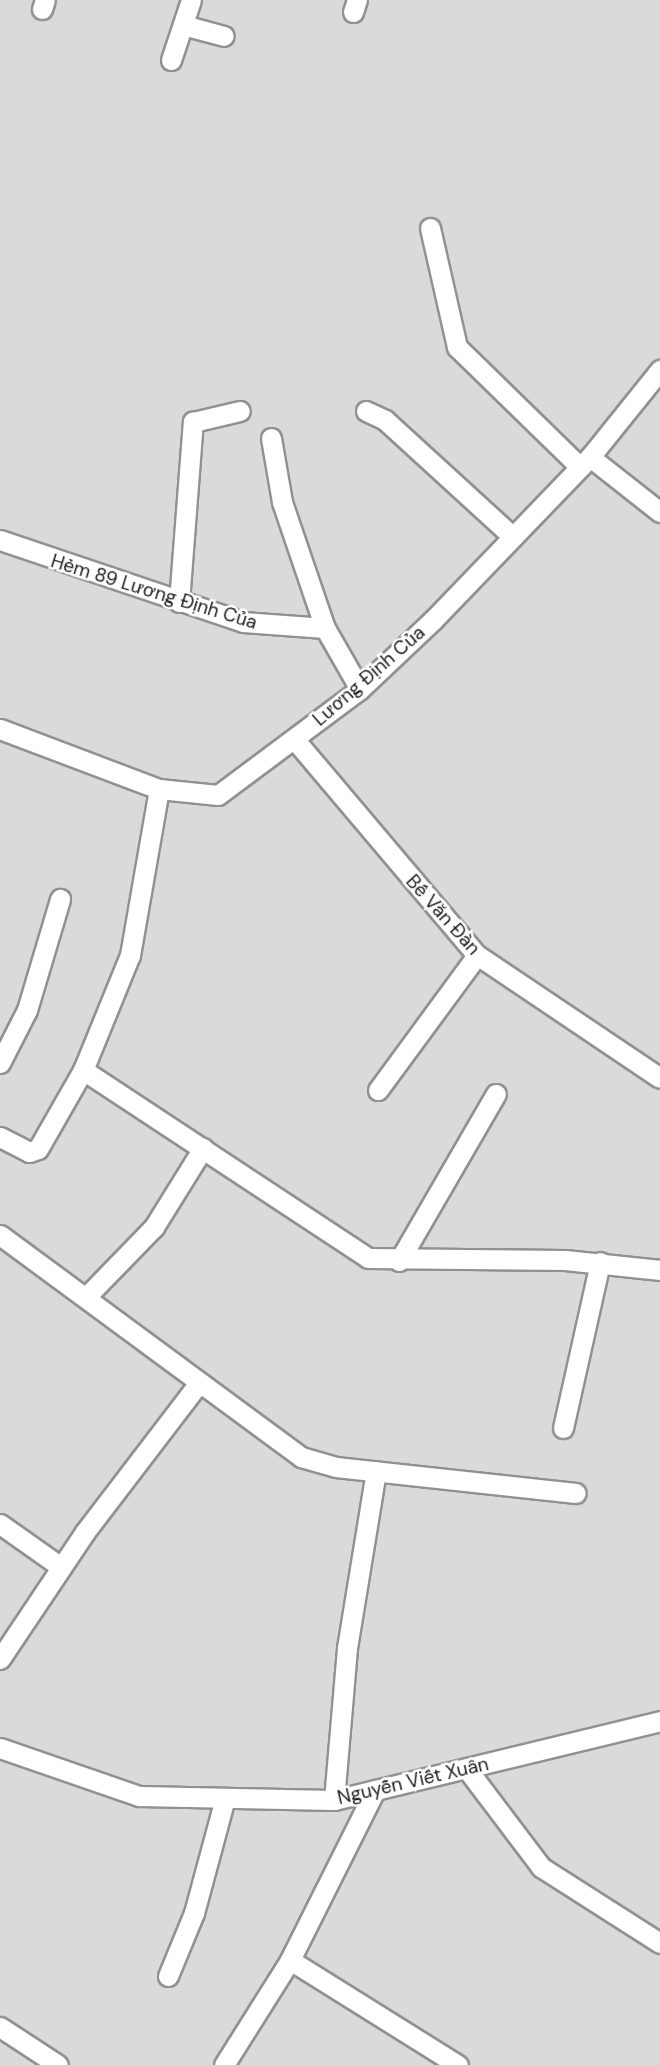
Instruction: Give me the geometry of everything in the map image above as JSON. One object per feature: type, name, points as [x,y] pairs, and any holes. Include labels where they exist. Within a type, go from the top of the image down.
[{"type":"street","points":[[171,60],[191,0]]},
{"type":"street","points":[[183,25],[224,36]]},
{"type":"street","points":[[430,228],[457,347],[585,462],[660,512]]},
{"type":"street","name":"Lương Định Của","points":[[0,729],[159,789],[218,795],[360,689],[585,462],[660,370]]},
{"type":"street","points":[[180,602],[193,422],[240,411]]},
{"type":"street","points":[[366,411],[385,420],[513,537]]},
{"type":"street","points":[[271,438],[282,502],[325,628],[360,689]]},
{"type":"street","name":"Hẻm 89 Lương Định Của","points":[[0,540],[180,602],[263,626],[325,628]]},
{"type":"street","name":"Bế Văn Đàn","points":[[295,740],[477,954],[660,1078]]},
{"type":"street","points":[[0,1137],[29,1152],[38,1149],[83,1070],[130,955],[159,789]]},
{"type":"street","points":[[0,1063],[27,1010],[60,899]]},
{"type":"street","points":[[378,1090],[477,954]]},
{"type":"street","points":[[83,1070],[354,1251],[399,1261],[600,1262],[660,1270]]},
{"type":"street","points":[[399,1261],[496,1094]]},
{"type":"street","points":[[86,1297],[154,1227],[202,1149]]},
{"type":"street","points":[[0,1235],[301,1457],[376,1471],[576,1493]]},
{"type":"street","points":[[563,1428],[600,1262]]},
{"type":"street","points":[[0,1660],[61,1567],[199,1383]]},
{"type":"street","points":[[334,1800],[347,1648],[376,1471]]},
{"type":"street","points":[[0,1524],[61,1567]]},
{"type":"street","name":"Nguyễn Viết Xuân","points":[[0,1748],[139,1796],[334,1800],[660,1721]]},
{"type":"street","points":[[467,1769],[541,1867],[660,1943]]},
{"type":"street","points":[[224,2065],[290,1960],[375,1790]]},
{"type":"street","points":[[168,1976],[194,1913],[225,1798]]},
{"type":"street","points":[[290,1960],[458,2065]]},
{"type":"street","points":[[0,2027],[58,2065]]},
{"type":"shaded area","points":[[0,0],[660,0],[660,2065],[0,2065]]}]
